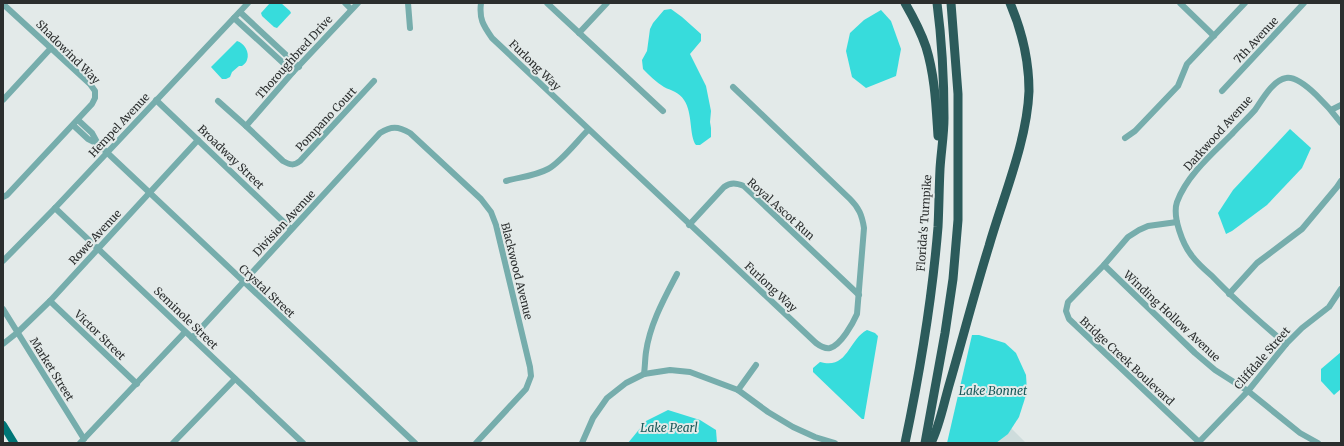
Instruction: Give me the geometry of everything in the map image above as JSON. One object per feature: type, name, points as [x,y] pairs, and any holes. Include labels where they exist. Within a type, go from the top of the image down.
[{"type":"highway","points":[[905,3],[926,48],[932,74],[936,101],[940,169]]},
{"type":"highway","name":"Florida's Turnpike","points":[[905,443],[917,385],[933,276],[938,226],[944,119],[942,57],[937,3]]},
{"type":"highway","points":[[925,443],[945,333],[958,220],[958,94],[951,3]]},
{"type":"highway","points":[[931,443],[1019,147],[1026,114],[1029,91],[1025,44],[1018,20],[1010,3]]},
{"type":"main road","points":[[3,425],[14,443]]},
{"type":"street","name":"Hempel Avenue","points":[[3,261],[55,208],[106,152],[248,3]]},
{"type":"street","points":[[345,3],[352,9]]},
{"type":"street","name":"Thoroughbred Drive","points":[[246,126],[293,72],[358,3]]},
{"type":"street","points":[[408,3],[410,28]]},
{"type":"street","name":"Furlong Way","points":[[481,3],[480,14],[483,25],[492,38],[816,343],[822,348],[830,348],[837,343],[852,325],[858,314],[864,228],[862,217],[858,208],[733,87]]},
{"type":"street","points":[[547,3],[663,111]]},
{"type":"street","points":[[579,33],[607,3]]},
{"type":"street","points":[[1180,3],[1214,36]]},
{"type":"street","points":[[1125,138],[1135,132],[1178,86],[1187,64],[1245,3]]},
{"type":"street","name":"7th Avenue","points":[[1222,91],[1304,3]]},
{"type":"street","name":"Shadowind Way","points":[[3,197],[7,195],[78,120],[92,104],[95,98],[95,91],[90,84],[4,5]]},
{"type":"street","points":[[240,12],[299,67]]},
{"type":"street","points":[[234,18],[293,72]]},
{"type":"street","points":[[3,100],[51,48]]},
{"type":"street","name":"Darkwood Avenue","points":[[1286,344],[1229,294],[1192,256],[1182,239],[1177,222],[1177,204],[1184,187],[1197,170],[1254,110],[1266,94],[1280,81],[1287,78],[1296,79],[1305,85],[1331,110],[1341,123]]},
{"type":"street","name":"Pompano Court","points":[[218,102],[246,126],[282,162],[289,165],[296,164],[374,81]]},
{"type":"street","name":"Broadway Street","points":[[156,100],[291,229]]},
{"type":"street","points":[[1331,110],[1341,105]]},
{"type":"street","points":[[78,120],[92,133],[98,144],[106,152]]},
{"type":"street","points":[[73,125],[88,139],[98,144]]},
{"type":"street","name":"Division Avenue","points":[[192,338],[380,133],[394,127]]},
{"type":"street","name":"Blackwood Avenue","points":[[394,127],[403,128],[410,133],[481,199],[491,212],[496,225],[531,376],[526,389],[476,443]]},
{"type":"street","points":[[506,181],[549,169],[557,163],[588,130]]},
{"type":"street","name":"Rowe Avenue","points":[[3,344],[18,332],[50,301],[198,140]]},
{"type":"street","name":"Crystal Street","points":[[106,152],[415,443]]},
{"type":"street","points":[[1229,294],[1257,263],[1302,229],[1341,181]]},
{"type":"street","name":"Royal Ascot Run","points":[[689,225],[724,187],[729,184],[736,183],[744,186],[859,295]]},
{"type":"street","name":"Seminole Street","points":[[55,208],[303,443]]},
{"type":"street","name":"Bridge Creek Boulevard","points":[[1177,222],[1148,226],[1128,237],[1104,265],[1068,302],[1066,311],[1069,319],[1200,443]]},
{"type":"street","name":"Winding Hollow Avenue","points":[[1104,265],[1195,353],[1215,370],[1248,391],[1300,433],[1318,443]]},
{"type":"street","points":[[644,374],[649,336],[657,313],[677,274]]},
{"type":"street","name":"Cliffdale Street","points":[[1200,443],[1248,391],[1286,344],[1302,328],[1329,306],[1341,289]]},
{"type":"street","name":"Victor Street","points":[[50,301],[137,384]]},
{"type":"street","name":"Market Street","points":[[3,309],[82,441]]},
{"type":"street","points":[[82,441],[185,332]]},
{"type":"street","points":[[738,390],[756,365]]},
{"type":"street","points":[[582,443],[593,418],[608,398],[626,383],[644,374],[670,370],[690,372],[738,390],[768,412],[793,427],[815,437],[835,443]]},
{"type":"street","points":[[173,443],[235,379]]},
{"type":"shaded area","points":[[1007,424],[1026,443],[986,443]]},
{"type":"water","points":[[270,3],[281,3],[291,13],[277,28],[262,16],[261,13]]},
{"type":"water","points":[[671,9],[701,34],[701,41],[690,54],[706,86],[711,111],[711,137],[700,145],[696,145],[692,136],[689,111],[682,97],[678,93],[661,85],[643,69],[642,60],[647,51],[650,29],[664,10]]},
{"type":"water","points":[[881,10],[891,21],[901,49],[896,76],[866,88],[852,77],[846,51],[850,33],[864,20]]},
{"type":"water","points":[[237,41],[246,48],[248,57],[246,63],[239,66],[232,72],[230,77],[222,79],[211,67]]},
{"type":"water","points":[[1290,129],[1311,148],[1302,168],[1267,205],[1226,234],[1218,213],[1233,190]]},
{"type":"water","points":[[867,330],[878,336],[864,419],[862,419],[813,372],[813,368],[820,362],[836,362],[842,358],[856,340]]},
{"type":"water","name":"Lake Bonnet","points":[[972,335],[979,335],[1005,343],[1016,353],[1026,375],[1027,392],[1019,417],[1008,434],[996,443],[947,443]]},
{"type":"water","points":[[1341,352],[1341,389],[1334,395],[1321,381],[1321,369]]},
{"type":"water","name":"Lake Pearl","points":[[668,410],[700,420],[716,430],[717,443],[628,443],[646,421]]}]
